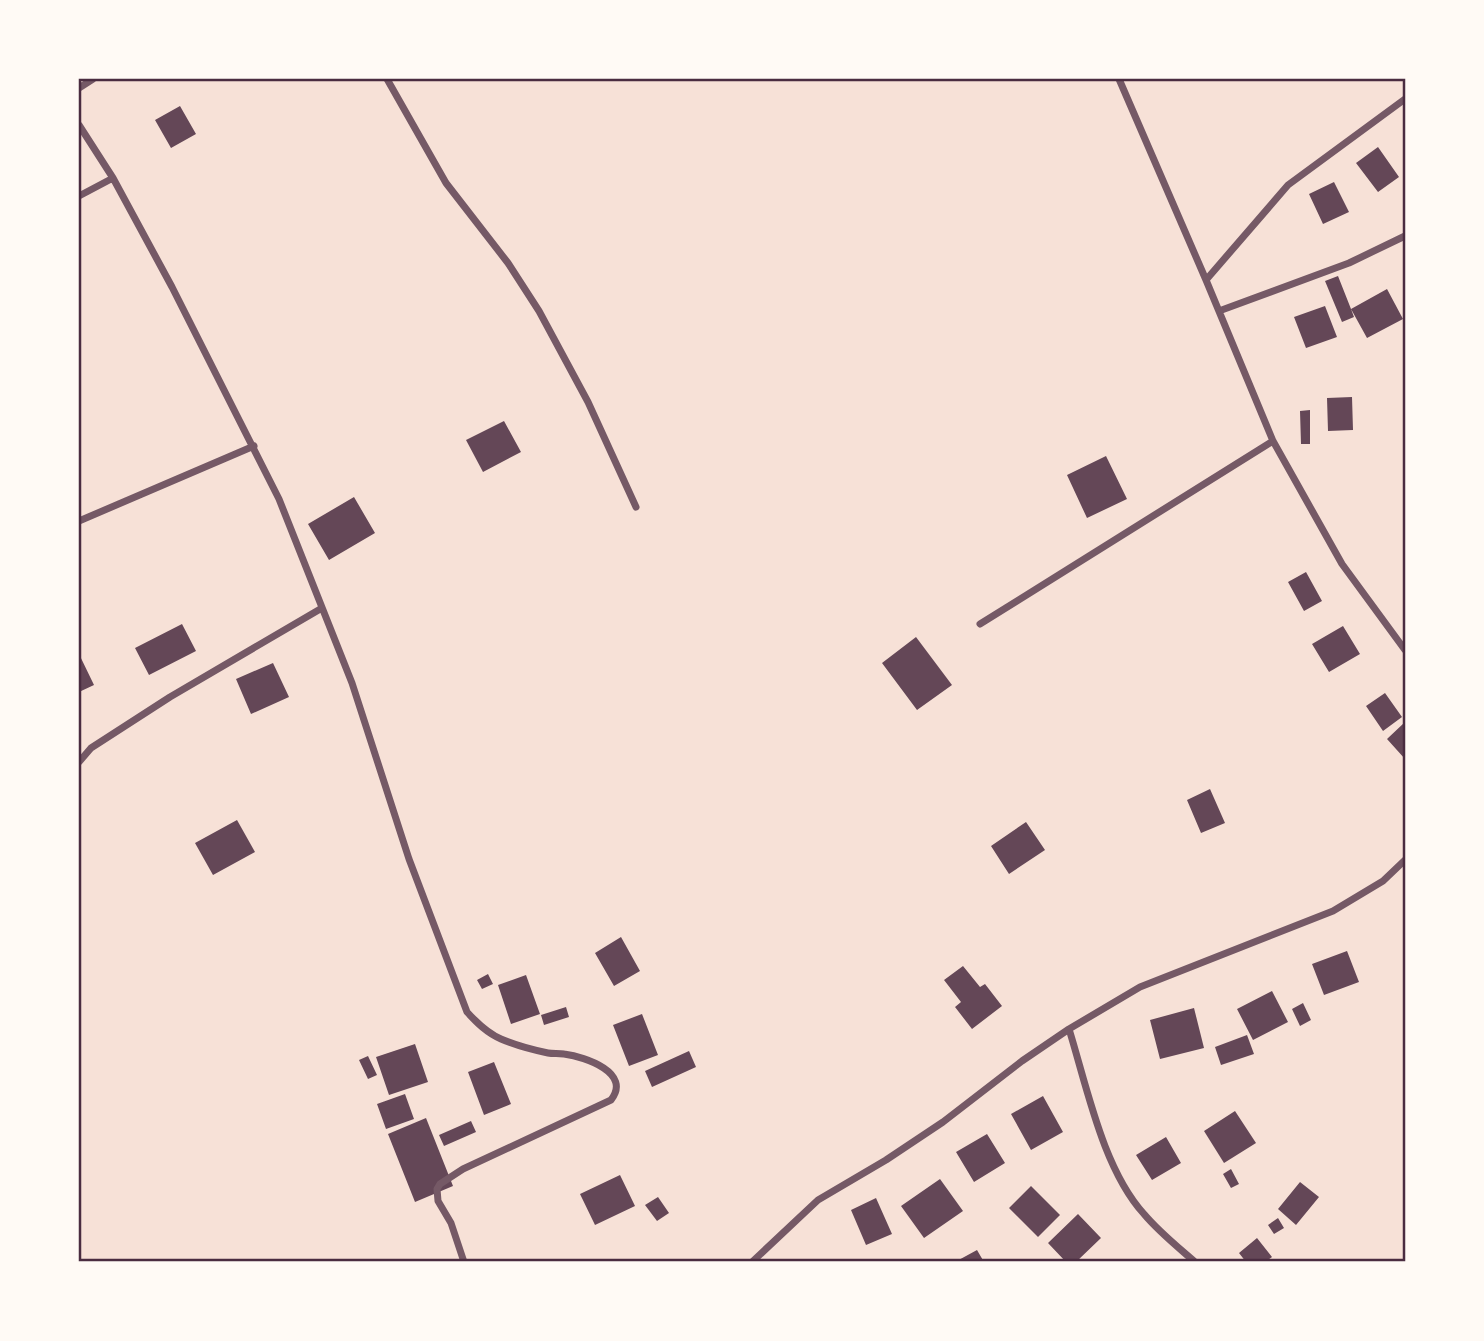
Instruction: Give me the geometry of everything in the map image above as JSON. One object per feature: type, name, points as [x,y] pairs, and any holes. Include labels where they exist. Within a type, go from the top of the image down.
[{"type":"street","points":[[79,88],[93,79]]},
{"type":"street","points":[[387,79],[446,183],[508,263],[539,311],[589,402],[636,507]]},
{"type":"street","points":[[1119,79],[1273,441],[1342,564],[1405,650]]},
{"type":"street","points":[[1206,280],[1288,185],[1405,99]]},
{"type":"street","points":[[79,125],[113,178],[172,287],[279,499],[352,683],[409,859],[467,1013],[481,1027],[500,1038],[550,1054],[567,1054],[602,1065],[618,1086],[611,1100],[463,1169],[440,1184],[437,1189],[438,1201],[451,1223],[464,1262]]},
{"type":"street","points":[[79,196],[113,178]]},
{"type":"street","points":[[1219,311],[1357,259],[1405,236]]},
{"type":"street","points":[[980,624],[1273,441]]},
{"type":"street","points":[[79,521],[254,446]]},
{"type":"street","points":[[79,762],[91,748],[170,696],[322,608]]},
{"type":"street","points":[[752,1262],[818,1200],[943,1122],[1022,1061],[1069,1029],[1140,987],[1333,911],[1382,881],[1405,860]]},
{"type":"street","points":[[1069,1029],[1112,1165],[1143,1214],[1195,1262]]},
{"type":"building","points":[[180,106],[196,134],[171,148],[155,120]]},
{"type":"building","points":[[1378,147],[1399,177],[1378,192],[1356,163]]},
{"type":"building","points":[[1334,182],[1349,212],[1323,224],[1309,194]]},
{"type":"building","points":[[1338,276],[1354,317],[1342,322],[1325,281]]},
{"type":"building","points":[[1387,289],[1403,319],[1367,338],[1351,309]]},
{"type":"building","points":[[1325,306],[1337,337],[1306,348],[1294,317]]},
{"type":"building","points":[[1352,397],[1353,430],[1328,431],[1327,398]]},
{"type":"building","points":[[1310,410],[1310,444],[1301,444],[1300,411]]},
{"type":"building","points":[[504,421],[521,452],[483,472],[466,440]]},
{"type":"building","points":[[1106,456],[1127,499],[1087,518],[1067,475]]},
{"type":"building","points":[[354,497],[375,533],[329,560],[308,524]]},
{"type":"building","points":[[1306,572],[1322,601],[1304,611],[1288,582]]},
{"type":"building","points":[[182,624],[196,651],[149,675],[135,648]]},
{"type":"building","points":[[1343,626],[1360,654],[1329,672],[1312,644]]},
{"type":"building","points":[[916,637],[952,685],[917,710],[882,663]]},
{"type":"building","points":[[79,654],[94,685],[79,692]]},
{"type":"building","points":[[273,663],[289,697],[251,714],[236,679]]},
{"type":"building","points":[[1385,693],[1402,717],[1383,731],[1366,706]]},
{"type":"building","points":[[1405,722],[1405,759],[1387,739]]},
{"type":"building","points":[[1210,789],[1225,823],[1201,833],[1187,800]]},
{"type":"building","points":[[237,820],[255,852],[213,875],[195,843]]},
{"type":"building","points":[[1026,822],[1045,850],[1009,874],[991,846]]},
{"type":"building","points":[[621,937],[640,971],[614,986],[595,953]]},
{"type":"building","points":[[1347,951],[1359,982],[1324,995],[1312,964]]},
{"type":"building","points":[[963,966],[980,987],[985,984],[1002,1006],[972,1029],[955,1007],[961,1002],[944,980]]},
{"type":"building","points":[[488,974],[493,984],[482,989],[477,980]]},
{"type":"building","points":[[526,975],[540,1014],[511,1024],[498,985]]},
{"type":"building","points":[[1272,991],[1288,1022],[1253,1040],[1237,1009]]},
{"type":"building","points":[[1303,1003],[1311,1020],[1300,1026],[1292,1009]]},
{"type":"building","points":[[566,1007],[569,1017],[544,1025],[541,1015]]},
{"type":"building","points":[[1194,1008],[1204,1048],[1160,1059],[1150,1020]]},
{"type":"building","points":[[642,1014],[658,1055],[629,1066],[613,1025]]},
{"type":"building","points":[[1247,1035],[1254,1054],[1221,1065],[1215,1047]]},
{"type":"building","points":[[415,1044],[428,1082],[389,1095],[376,1057]]},
{"type":"building","points":[[689,1051],[696,1067],[652,1087],[645,1071]]},
{"type":"building","points":[[368,1056],[377,1075],[368,1079],[359,1060]]},
{"type":"building","points":[[494,1062],[511,1104],[484,1115],[468,1072]]},
{"type":"building","points":[[405,1094],[414,1119],[386,1129],[377,1104]]},
{"type":"building","points":[[1043,1096],[1063,1132],[1031,1150],[1011,1114]]},
{"type":"building","points":[[1235,1111],[1256,1143],[1224,1163],[1204,1131]]},
{"type":"building","points":[[426,1118],[453,1186],[415,1202],[388,1134]]},
{"type":"building","points":[[471,1121],[476,1132],[444,1146],[439,1135]]},
{"type":"building","points":[[987,1134],[1005,1163],[974,1182],[956,1152]]},
{"type":"building","points":[[1166,1137],[1181,1163],[1152,1180],[1136,1155]]},
{"type":"building","points":[[1231,1169],[1239,1184],[1231,1188],[1223,1174]]},
{"type":"building","points":[[620,1175],[635,1206],[595,1225],[580,1194]]},
{"type":"building","points":[[940,1179],[963,1211],[924,1238],[901,1206]]},
{"type":"building","points":[[1300,1182],[1319,1197],[1296,1225],[1278,1209]]},
{"type":"building","points":[[1031,1186],[1060,1215],[1038,1237],[1009,1208]]},
{"type":"building","points":[[658,1197],[669,1213],[657,1221],[645,1205]]},
{"type":"building","points":[[876,1198],[892,1234],[866,1245],[851,1210]]},
{"type":"building","points":[[1078,1214],[1101,1238],[1076,1262],[1066,1262],[1048,1243]]},
{"type":"building","points":[[1278,1218],[1284,1228],[1274,1234],[1268,1225]]},
{"type":"building","points":[[1257,1238],[1272,1257],[1265,1262],[1246,1262],[1239,1253]]},
{"type":"building","points":[[977,1250],[984,1262],[955,1262]]}]
